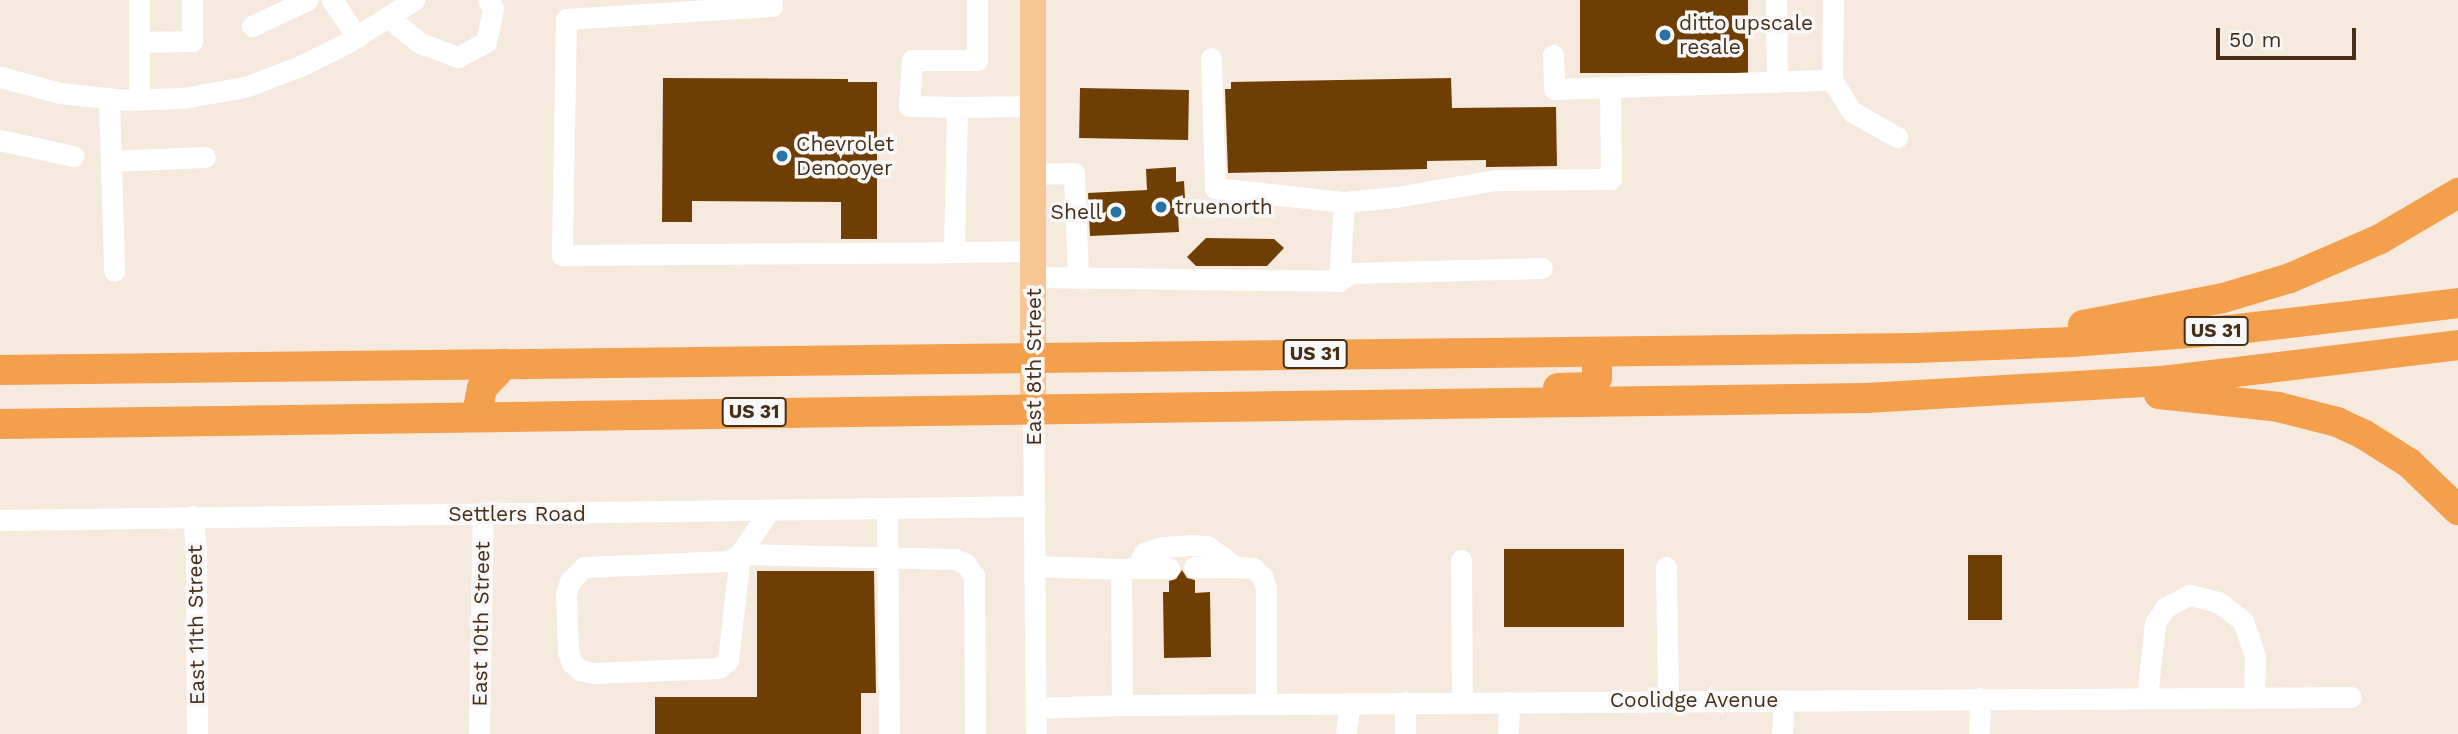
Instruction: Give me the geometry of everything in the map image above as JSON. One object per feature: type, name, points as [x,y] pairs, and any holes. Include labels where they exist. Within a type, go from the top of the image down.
[{"type":"highway","points":[[1972,346],[2222,298],[2269,285],[2318,268],[2380,239],[2458,193]]},
{"type":"highway","name":"US 31","points":[[0,370],[1972,346],[2229,330],[2458,303]]},
{"type":"highway","name":"US 31","points":[[0,424],[1879,398],[2082,387],[2251,372],[2458,345]]},
{"type":"highway","points":[[1329,406],[1382,390],[1590,387],[1597,378],[1597,352]]},
{"type":"highway","points":[[476,417],[482,388],[505,364]]},
{"type":"highway","points":[[2082,387],[2268,405],[2327,419],[2364,434],[2402,458],[2458,510]]},
{"type":"main road","name":"East 8th Street","points":[[1033,0],[1033,408]]},
{"type":"street","points":[[139,0],[139,99]]},
{"type":"street","points":[[139,42],[192,41],[192,0]]},
{"type":"street","points":[[252,26],[307,0]]},
{"type":"street","points":[[332,0],[357,37]]},
{"type":"street","points":[[0,77],[60,93],[109,98],[183,98],[244,87],[300,66],[357,37],[414,0]]},
{"type":"street","points":[[388,17],[420,43],[458,57],[486,42],[493,9],[488,0]]},
{"type":"street","points":[[772,0],[772,6],[566,19],[562,255],[1033,251]]},
{"type":"street","points":[[977,0],[977,60],[912,60],[909,106],[1033,106]]},
{"type":"street","points":[[1776,0],[1777,82]]},
{"type":"street","points":[[1833,0],[1832,80],[1851,111],[1897,137]]},
{"type":"street","points":[[1553,55],[1554,89],[1832,80]]},
{"type":"street","points":[[1211,58],[1215,188],[1344,202],[1396,197],[1494,180],[1611,179],[1609,87]]},
{"type":"street","points":[[109,98],[114,271]]},
{"type":"street","points":[[954,252],[957,107]]},
{"type":"street","points":[[0,140],[73,156]]},
{"type":"street","points":[[111,162],[205,157]]},
{"type":"street","points":[[1033,174],[1074,173],[1078,278]]},
{"type":"street","points":[[1339,281],[1344,202]]},
{"type":"street","points":[[1033,277],[1339,281],[1350,274],[1542,268]]},
{"type":"street","name":"East 8th Street","points":[[1033,408],[1036,734]]},
{"type":"street","name":"Settlers Road","points":[[0,520],[768,512],[1035,506]]},
{"type":"street","points":[[887,510],[889,734]]},
{"type":"street","points":[[740,554],[728,660],[719,668],[710,671],[593,673],[580,670],[572,663],[568,652],[566,594],[570,581],[584,567],[729,561],[740,554],[768,512]]},
{"type":"street","name":"East 10th Street","points":[[479,734],[482,515]]},
{"type":"street","name":"East 11th Street","points":[[192,516],[196,549],[197,734]]},
{"type":"street","points":[[1122,705],[1129,568],[1144,553],[1163,547],[1190,545],[1214,550],[1236,567]]},
{"type":"street","points":[[740,554],[887,556],[955,559],[965,563],[974,576],[975,734]]},
{"type":"street","points":[[1461,560],[1462,702]]},
{"type":"street","points":[[1035,566],[1169,568]]},
{"type":"street","points":[[1194,567],[1253,568],[1262,576],[1266,588],[1266,704]]},
{"type":"street","points":[[1666,567],[1668,701]]},
{"type":"street","points":[[2147,697],[2155,623],[2166,607],[2190,595],[2218,602],[2243,621],[2255,656],[2254,696]]},
{"type":"street","name":"Coolidge Avenue","points":[[1036,708],[1405,702],[2351,697]]},
{"type":"street","points":[[1979,734],[1980,698]]},
{"type":"street","points":[[1783,734],[1784,700]]},
{"type":"street","points":[[1405,702],[1405,734]]},
{"type":"street","points":[[1508,734],[1509,702]]},
{"type":"street","points":[[1346,734],[1350,703]]},
{"type":"building","name":"ditto upscale resale","points":[[1580,0],[1748,0],[1748,73],[1580,73]]},
{"type":"building","points":[[663,78],[848,79],[848,82],[877,82],[877,239],[841,239],[841,202],[692,201],[692,222],[662,222]]},
{"type":"building","points":[[1451,78],[1452,108],[1556,107],[1557,166],[1486,167],[1486,160],[1427,161],[1427,169],[1228,173],[1225,89],[1231,89],[1231,82]]},
{"type":"building","points":[[1080,88],[1189,90],[1188,140],[1079,138]]},
{"type":"building","points":[[1176,167],[1176,182],[1184,181],[1185,198],[1177,198],[1179,232],[1090,236],[1088,193],[1147,190],[1146,169]]},
{"type":"building","points":[[1206,238],[1274,239],[1284,248],[1267,266],[1196,266],[1187,257]]},
{"type":"building","points":[[1504,549],[1624,549],[1624,627],[1504,627]]},
{"type":"building","points":[[1968,555],[2002,555],[2002,620],[1968,620]]},
{"type":"building","points":[[1182,570],[1187,578],[1195,580],[1195,593],[1210,592],[1211,657],[1164,658],[1163,592],[1169,592],[1169,581],[1176,579]]},
{"type":"building","points":[[757,571],[874,571],[876,693],[861,693],[861,734],[655,734],[655,697],[757,697]]},
{"type":"place","name":"ditto upscale resale","points":[[1665,35]]},
{"type":"place","name":"Chevrolet Denooyer","points":[[782,156]]},
{"type":"place","name":"truenorth","points":[[1161,207]]},
{"type":"place","name":"Shell","points":[[1116,212]]}]
